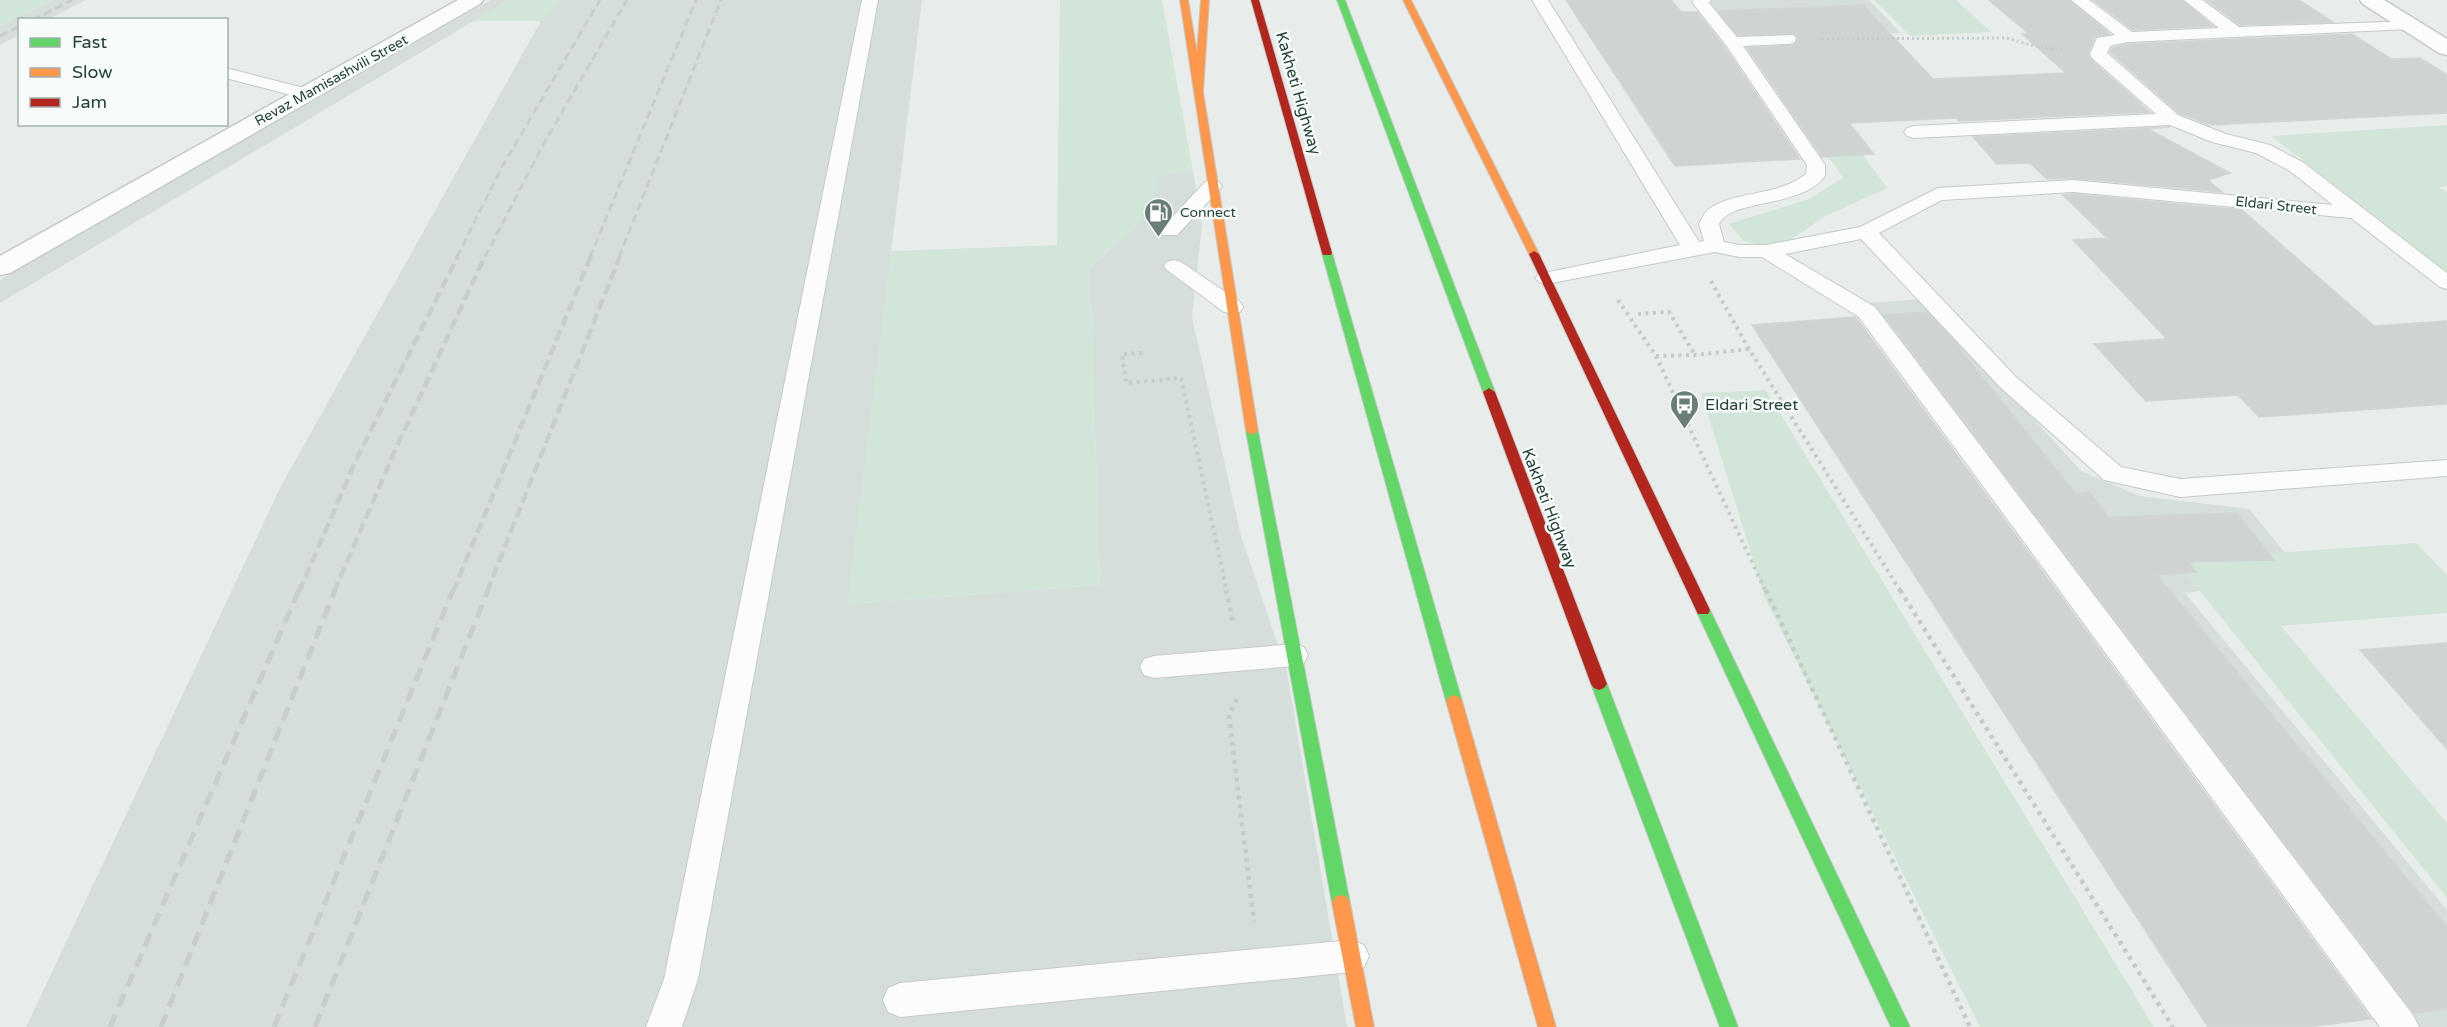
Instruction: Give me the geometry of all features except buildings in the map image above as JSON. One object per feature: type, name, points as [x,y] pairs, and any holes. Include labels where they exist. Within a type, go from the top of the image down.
[{"type":"main road","points":[[1184,0],[1257,465],[1365,1027]]},
{"type":"main road","points":[[1198,99],[1204,0]]},
{"type":"main road","points":[[1244,0],[1263,26]]},
{"type":"main road","name":"Kakheti Highway","points":[[1256,0],[1547,1027]]},
{"type":"main road","name":"Kakheti Highway","points":[[1341,0],[1729,1027]]},
{"type":"main road","points":[[1407,0],[1546,278],[1901,1027]]},
{"type":"street","name":"Revaz Mamisashvili Street","points":[[0,267],[473,0]]},
{"type":"street","points":[[2370,0],[2447,48]]},
{"type":"street","points":[[2409,24],[2447,24]]},
{"type":"lane","points":[[664,1027],[681,979],[870,0]]},
{"type":"lane","points":[[1540,0],[1693,249]]},
{"type":"lane","points":[[1703,0],[1700,2],[1732,42],[1815,165],[1815,176],[1804,185],[1787,192],[1725,208],[1714,214],[1709,224],[1715,246]]},
{"type":"lane","points":[[2079,0],[2128,37]]},
{"type":"lane","points":[[2192,0],[2235,32]]},
{"type":"lane","points":[[2098,54],[2103,42],[2128,37],[2409,24]]},
{"type":"lane","points":[[1732,42],[1788,39]]},
{"type":"lane","name":"Eldari Street","points":[[2098,54],[2172,119],[2219,138],[2263,149],[2297,167],[2356,213]]},
{"type":"lane","points":[[228,74],[306,94]]},
{"type":"lane","points":[[1913,132],[2172,119]]},
{"type":"lane","points":[[1170,231],[1212,186]]},
{"type":"lane","name":"Eldari Street","points":[[1546,278],[1598,270],[1693,249],[1715,246],[1739,251],[1766,251],[1866,232],[1938,194],[2073,186],[2356,213]]},
{"type":"lane","points":[[2356,213],[2447,283]]},
{"type":"lane","points":[[1866,232],[2008,382],[2113,474],[2180,488],[2447,468]]},
{"type":"lane","points":[[1766,251],[1868,312],[2401,1027]]},
{"type":"lane","points":[[1174,266],[1232,307]]},
{"type":"lane","points":[[1154,667],[1294,655]]},
{"type":"lane","points":[[900,1000],[1352,956]]},
{"type":"path","points":[[1788,39],[2007,38],[2034,46],[2098,54]]},
{"type":"path","points":[[1693,249],[1749,349],[2173,1027]]},
{"type":"path","points":[[1598,270],[1656,356],[1970,1027]]},
{"type":"path","points":[[1638,314],[1669,312],[1695,355]]},
{"type":"path","points":[[1656,356],[1695,355],[1749,349]]},
{"type":"path","points":[[1142,353],[1122,354],[1126,383],[1181,378]]},
{"type":"shaded area","points":[[53,0],[86,0],[51,18],[18,18],[18,36],[0,45],[0,26]]},
{"type":"shaded area","points":[[491,0],[509,0],[0,303],[0,280]]},
{"type":"shaded area","points":[[560,0],[922,0],[848,604],[1100,585],[1090,268],[1156,207],[1156,174],[1193,171],[1202,225],[1192,317],[1241,536],[1287,672],[1347,1027],[26,1027],[281,486],[541,21]]},
{"type":"shaded area","points":[[1709,0],[1869,0],[1901,33],[1738,39]]},
{"type":"shaded area","points":[[1924,299],[2081,471],[2140,496],[2249,509],[2305,577],[2185,593],[2447,910],[2447,1027],[2415,1027],[1867,303]]},
{"type":"green space","points":[[0,0],[53,0],[0,26]]},
{"type":"green space","points":[[509,0],[560,0],[541,21],[473,21]]},
{"type":"green space","points":[[1060,0],[1162,0],[1193,171],[1156,175],[1156,207],[1090,268],[1100,585],[847,604],[891,251],[1057,245]]},
{"type":"green space","points":[[1874,0],[1956,0],[1991,32],[1910,36]]},
{"type":"green space","points":[[2447,125],[2447,186],[2439,187],[2447,192],[2447,272],[2271,136]]},
{"type":"green space","points":[[1847,133],[1887,188],[1824,217],[1792,239],[1764,246],[1744,241],[1729,224],[1809,199],[1843,178],[1814,135]]},
{"type":"green space","points":[[1766,390],[2154,1027],[1980,1027],[1765,598],[1701,393]]},
{"type":"green space","points":[[2416,543],[2447,575],[2447,613],[2281,626],[2447,823],[2447,898],[2175,560]]},
{"type":"railway","points":[[37,18],[72,0]]},
{"type":"railway","points":[[457,257],[502,167],[600,0]]},
{"type":"railway","points":[[485,257],[543,145],[627,0]]},
{"type":"railway","points":[[590,257],[696,0]]},
{"type":"railway","points":[[619,257],[721,0]]},
{"type":"railway","points":[[0,36],[18,27]]},
{"type":"railway","points":[[299,592],[356,460],[458,256]]},
{"type":"railway","points":[[334,592],[397,446],[485,256]]},
{"type":"railway","points":[[453,592],[591,256]]},
{"type":"railway","points":[[487,592],[620,256]]},
{"type":"railway","points":[[110,1027],[299,590]]},
{"type":"railway","points":[[161,1027],[335,590]]},
{"type":"railway","points":[[274,1027],[453,590]]},
{"type":"railway","points":[[315,1027],[488,590]]},
{"type":"traffic: fast","points":[[1341,0],[1489,392]]},
{"type":"traffic: fast","points":[[1327,253],[1454,701]]},
{"type":"traffic: fast","points":[[1252,431],[1341,903]]},
{"type":"traffic: fast","points":[[1703,610],[1901,1027]]},
{"type":"traffic: fast","points":[[1599,684],[1729,1027]]},
{"type":"traffic: slow","points":[[1184,0],[1252,431]]},
{"type":"traffic: slow","points":[[1198,99],[1205,0]]},
{"type":"traffic: slow","points":[[1407,0],[1534,254]]},
{"type":"traffic: slow","points":[[1454,701],[1547,1027]]},
{"type":"traffic: slow","points":[[1341,903],[1365,1027]]},
{"type":"traffic: jam","points":[[1255,0],[1327,253]]},
{"type":"traffic: jam","points":[[1534,254],[1703,610]]},
{"type":"traffic: jam","points":[[1489,392],[1599,684]]},
{"type":"place","name":"Connect","points":[[1159,238]]},
{"type":"place","name":"Eldari Street","points":[[1684,430]]}]
